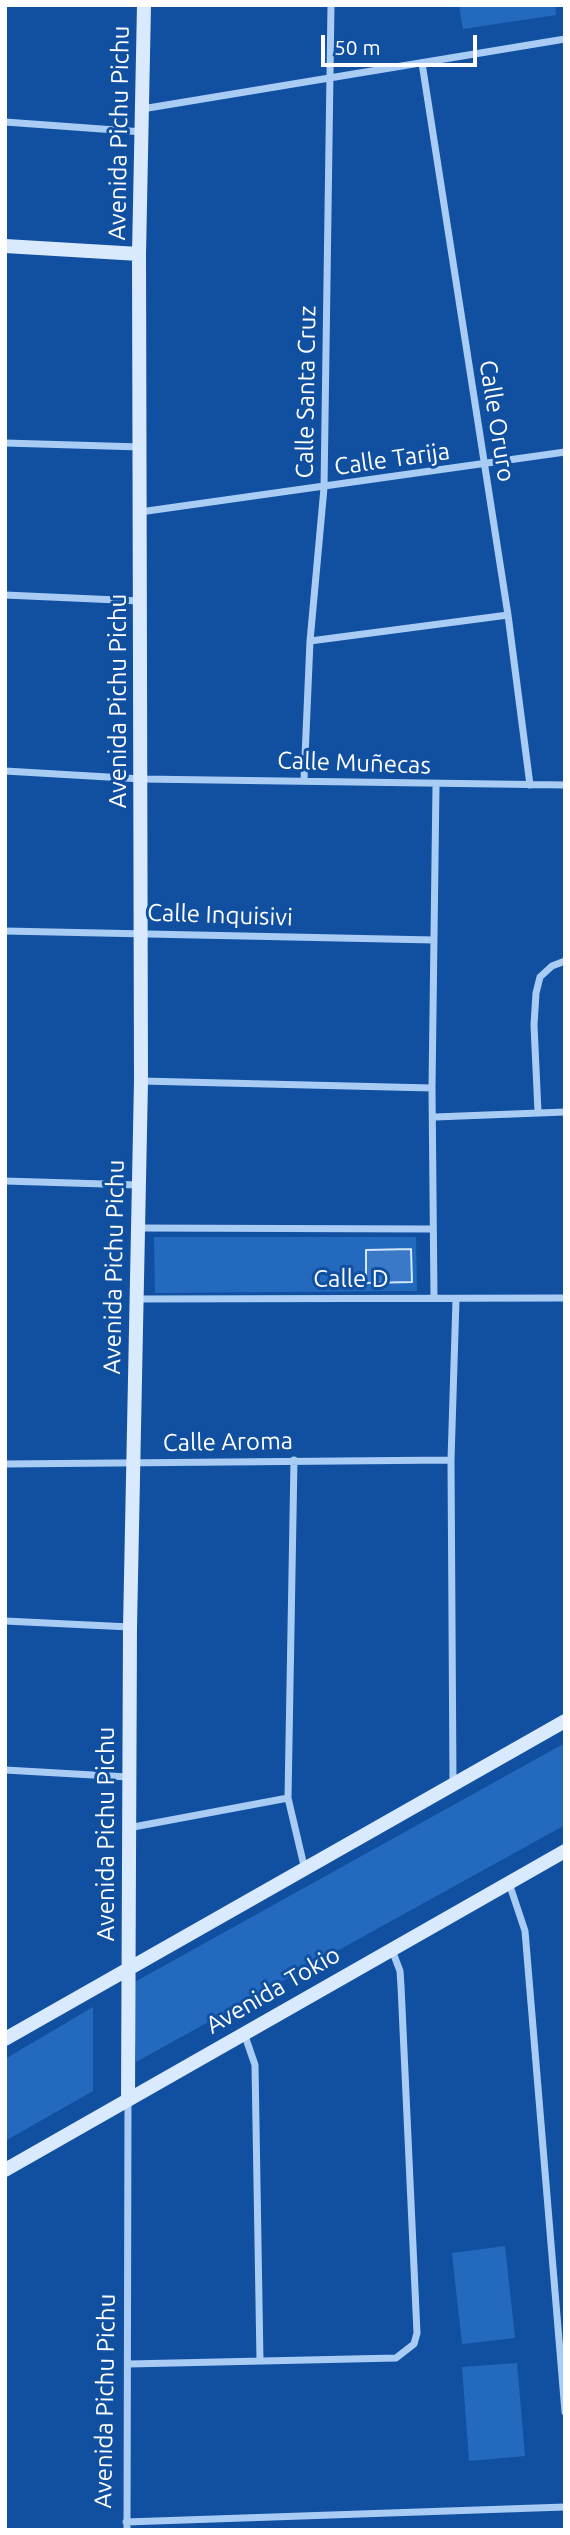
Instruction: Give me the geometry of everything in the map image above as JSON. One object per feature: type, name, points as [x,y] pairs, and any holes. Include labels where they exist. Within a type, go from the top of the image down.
[{"type":"street","name":"Avenida Pichu Pichu","points":[[126,2526],[129,2364],[128,1777],[141,1081],[139,254],[144,5]]},
{"type":"street","name":"Calle Santa Cruz","points":[[304,779],[310,641],[324,488],[331,5]]},
{"type":"street","points":[[142,109],[565,39]]},
{"type":"street","name":"Calle Oruro","points":[[422,63],[508,615],[530,785]]},
{"type":"street","points":[[5,122],[143,132]]},
{"type":"street","points":[[5,246],[139,254]]},
{"type":"street","points":[[5,443],[141,447]]},
{"type":"street","name":"Calle Tarija","points":[[140,512],[485,466],[565,452]]},
{"type":"street","points":[[5,595],[140,601]]},
{"type":"street","points":[[310,641],[508,615]]},
{"type":"street","name":"Calle Muñecas","points":[[5,771],[142,779],[304,779],[436,785],[565,785]]},
{"type":"street","points":[[434,1298],[435,1117],[432,1088],[436,785]]},
{"type":"street","name":"Calle Inquisivi","points":[[5,930],[434,940]]},
{"type":"street","points":[[538,1112],[534,1025],[536,993],[540,977],[552,966],[565,961]]},
{"type":"street","points":[[141,1081],[432,1088]]},
{"type":"street","points":[[435,1117],[565,1112]]},
{"type":"street","points":[[5,1181],[138,1185]]},
{"type":"street","points":[[137,1228],[433,1229]]},
{"type":"street","name":"Calle D","points":[[137,1299],[565,1298]]},
{"type":"street","points":[[453,1783],[451,1460],[456,1300]]},
{"type":"street","points":[[294,1460],[288,1798],[305,1870]]},
{"type":"street","name":"Calle Aroma","points":[[5,1464],[451,1460]]},
{"type":"street","points":[[5,1621],[130,1627]]},
{"type":"street","points":[[5,2039],[128,1972],[565,1721]]},
{"type":"street","points":[[5,1770],[128,1777]]},
{"type":"street","points":[[128,1828],[288,1798]]},
{"type":"street","name":"Avenida Tokio","points":[[5,2171],[565,1851]]},
{"type":"street","points":[[509,1883],[525,1931],[565,2412]]},
{"type":"street","points":[[129,2364],[396,2358],[414,2344],[416,2333],[401,1986],[400,1971],[392,1949]]},
{"type":"street","points":[[244,2033],[255,2064],[260,2361]]},
{"type":"street","points":[[126,2526],[565,2507]]},
{"type":"shaded area","points":[[459,5],[555,5],[556,15],[463,29]]},
{"type":"shaded area","points":[[154,1237],[416,1237],[417,1291],[155,1293]]},
{"type":"shaded area","points":[[565,1743],[565,1825],[136,2062],[133,1983]]},
{"type":"shaded area","points":[[93,2007],[93,2091],[5,2141],[5,2059]]},
{"type":"shaded area","points":[[505,2246],[515,2338],[462,2344],[452,2253]]},
{"type":"shaded area","points":[[517,2363],[525,2456],[469,2461],[462,2367]]},
{"type":"building","points":[[411,1249],[412,1282],[366,1283],[366,1250]]}]
